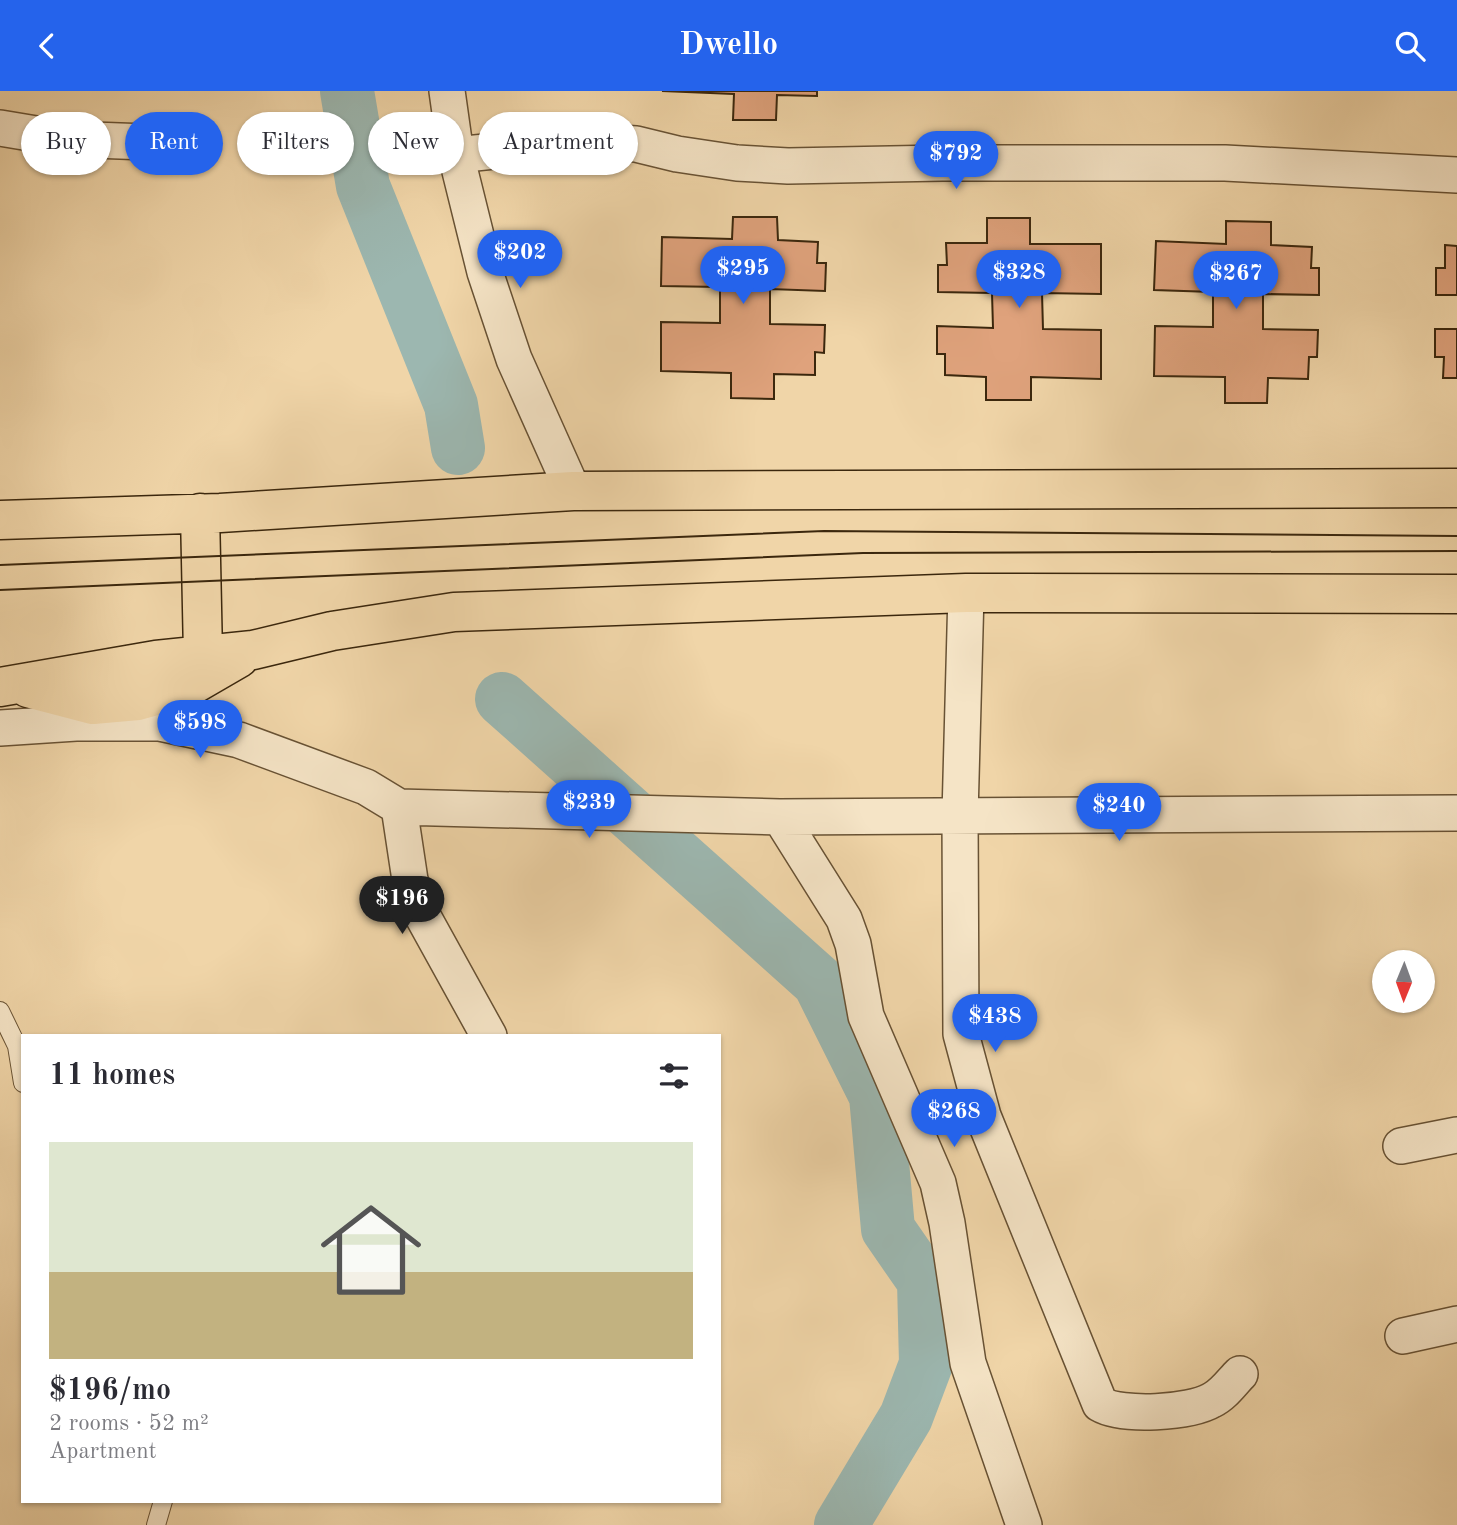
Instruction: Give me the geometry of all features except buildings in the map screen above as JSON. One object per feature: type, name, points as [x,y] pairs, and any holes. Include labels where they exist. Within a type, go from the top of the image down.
[{"type":"main road","points":[[0,520],[200,513],[573,491],[1457,488]]},
{"type":"main road","points":[[200,513],[203,655]]},
{"type":"main road","points":[[9,686],[156,660],[253,650],[331,631],[454,612],[966,593],[1457,594]]},
{"type":"main road","points":[[9,686],[93,705],[138,701],[189,687],[253,650]]},
{"type":"street","points":[[447,91],[450,112]]},
{"type":"street","points":[[0,128],[66,139],[125,141]]},
{"type":"street","points":[[464,154],[590,141],[636,144],[677,154],[737,163],[788,166],[1225,163],[1457,176]]},
{"type":"street","points":[[461,175],[485,272],[514,359],[573,491]]},
{"type":"street","points":[[966,593],[960,815],[961,1034],[983,1116],[1100,1404],[1118,1411],[1192,1408],[1214,1400],[1240,1374]]},
{"type":"street","points":[[0,728],[76,723],[159,723],[239,740],[366,787],[399,807],[780,817],[1457,813]]},
{"type":"street","points":[[399,807],[410,880],[421,913],[488,1034]]},
{"type":"street","points":[[780,817],[844,919],[853,944],[866,1016],[938,1183],[947,1223],[968,1363],[1024,1525]]},
{"type":"street","points":[[1401,1146],[1457,1135]]},
{"type":"street","points":[[1403,1336],[1457,1324]]},
{"type":"lane","points":[[0,1011],[18,1046],[21,1068]]},
{"type":"lane","points":[[156,1525],[162,1503]]},
{"type":"waterway","points":[[347,91],[363,186],[451,405],[458,448]]},
{"type":"waterway","points":[[502,699],[819,982],[876,1096],[888,1229],[924,1281],[926,1364],[906,1417],[841,1525]]},
{"type":"tram line","points":[[0,565],[824,531],[1457,536]]},
{"type":"tram line","points":[[0,590],[863,553],[1457,551]]}]
